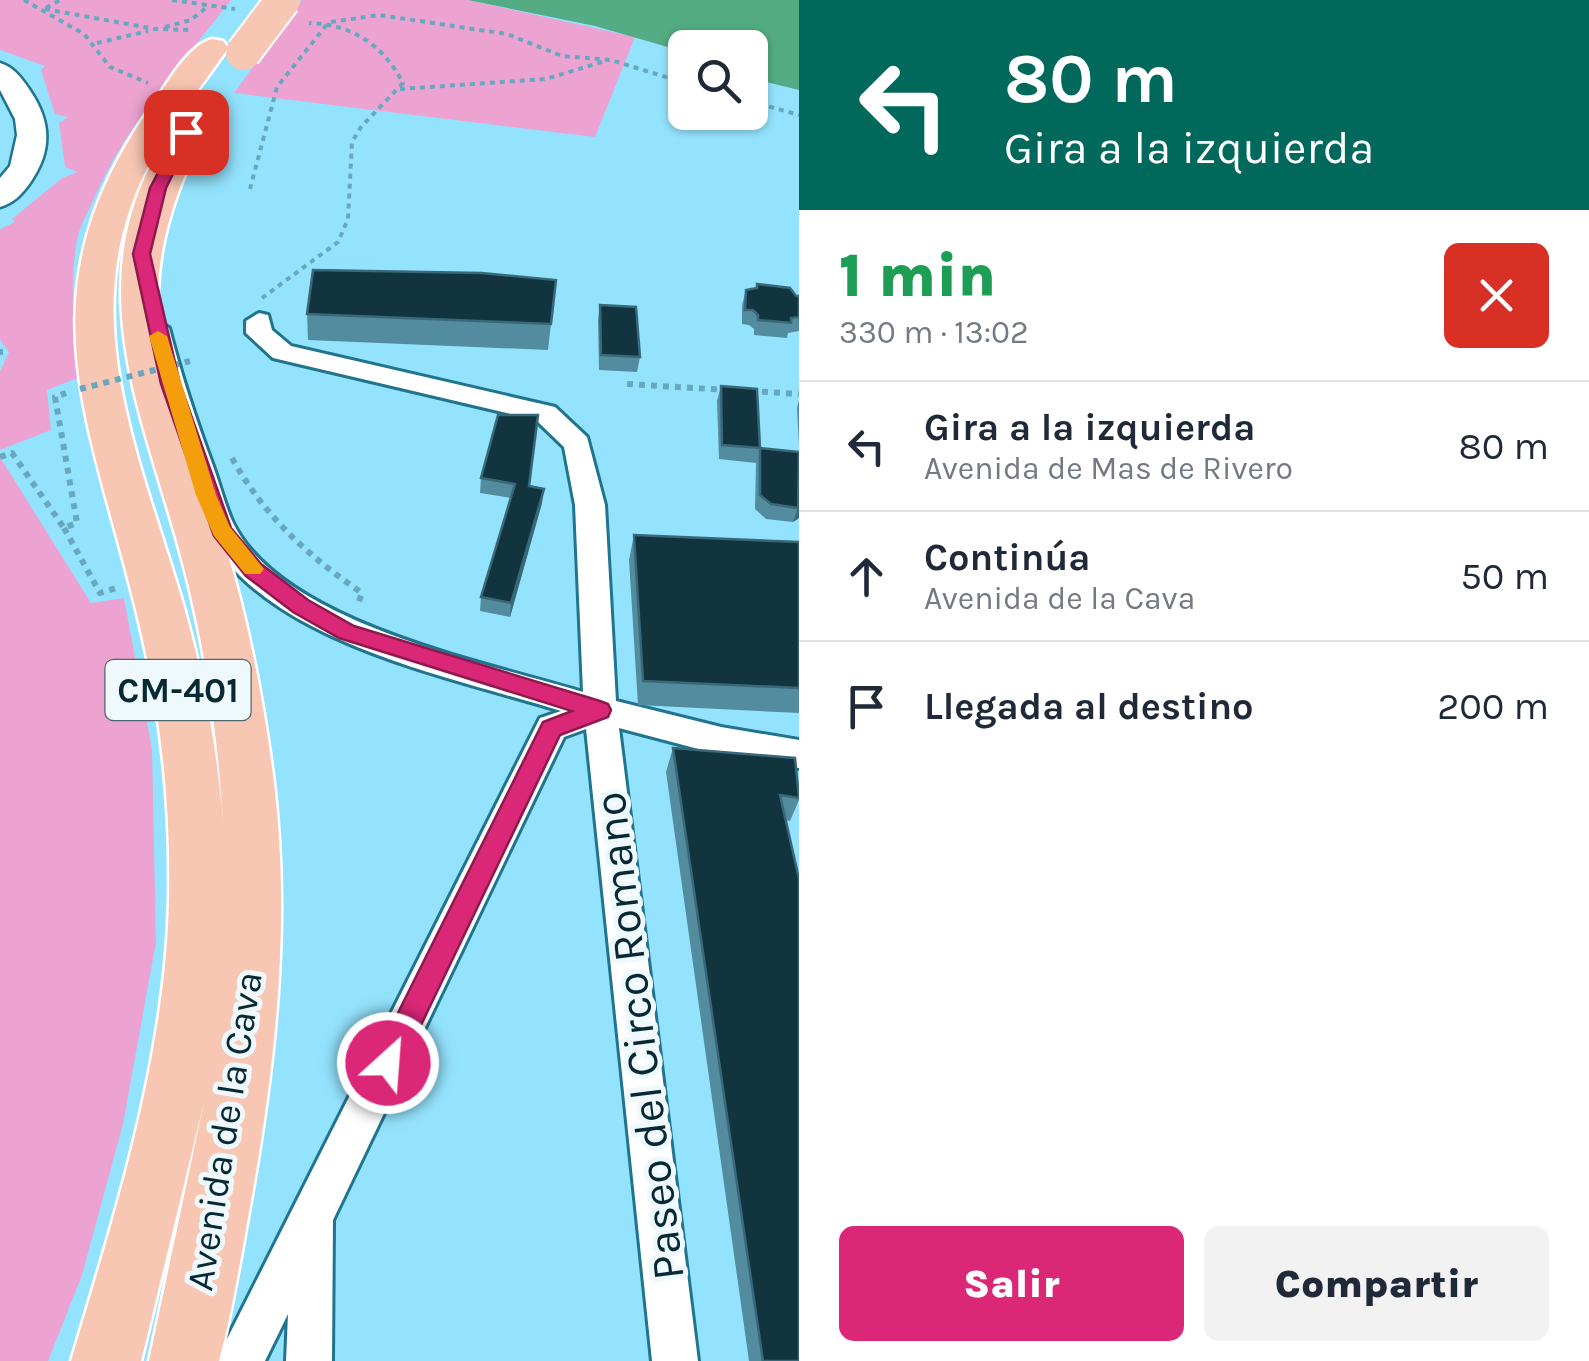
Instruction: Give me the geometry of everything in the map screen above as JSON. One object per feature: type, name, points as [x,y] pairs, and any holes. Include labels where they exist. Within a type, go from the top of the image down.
[{"type":"main road","name":"Avenida de la Cava","points":[[106,1361],[174,1105],[196,939],[197,840],[192,753],[161,612],[116,455],[95,348],[94,298],[104,231],[121,186],[153,127],[224,25],[294,8]]},
{"type":"main road","name":"Avenida de la Cava","points":[[184,1361],[220,1195],[245,1041],[253,934],[252,854],[235,691],[222,620],[142,358],[136,295],[158,188],[224,25]]},
{"type":"street","points":[[0,72],[32,114],[34,135],[26,164],[0,198]]},
{"type":"street","name":"Avenida de la Cava","points":[[142,254],[170,384],[222,530],[254,570],[301,606],[347,632],[600,710],[720,741],[799,754]]},
{"type":"street","name":"Paseo del Circo Romano","points":[[259,320],[260,333],[282,352],[545,413],[564,428],[582,458],[590,506],[600,710],[675,1361]]},
{"type":"street","points":[[238,1361],[552,728],[600,710]]},
{"type":"street","points":[[309,1361],[315,1212]]},
{"type":"path","points":[[24,0],[97,43],[110,67],[150,84]]},
{"type":"path","points":[[45,9],[60,0]]},
{"type":"path","points":[[172,0],[224,25]]},
{"type":"path","points":[[259,320],[262,297],[321,258],[340,240],[348,214],[352,141],[403,83],[392,59],[374,43],[294,8]]},
{"type":"path","points":[[45,9],[154,29],[224,25]]},
{"type":"path","points":[[310,24],[380,14],[401,17],[523,38],[562,56],[611,60],[668,78]]},
{"type":"path","points":[[97,43],[190,20],[224,25]]},
{"type":"path","points":[[250,190],[277,86],[328,22]]},
{"type":"path","points":[[399,90],[546,79],[611,60]]},
{"type":"path","points":[[768,106],[799,115]]},
{"type":"path","points":[[0,350],[0,358]]},
{"type":"path","points":[[64,528],[77,523],[54,397],[190,361],[198,379]]},
{"type":"path","points":[[627,384],[799,394]]},
{"type":"path","points":[[0,457],[12,452],[64,528],[100,593]]},
{"type":"path","points":[[229,452],[254,498],[284,532],[362,593],[347,632]]},
{"type":"shaded area","points":[[0,0],[231,0],[137,122],[105,175],[82,225],[77,239],[73,291],[80,377],[47,390],[51,430],[0,450],[0,371],[9,352],[0,340],[0,229],[15,222],[12,219],[62,178],[78,172],[65,167],[59,123],[68,117],[55,114],[41,70],[45,66],[0,50]]},
{"type":"shaded area","points":[[302,0],[468,0],[635,37],[595,137],[234,93]]},
{"type":"shaded area","points":[[468,0],[799,0],[799,90],[768,82],[768,30],[668,30],[668,47],[595,26]]},
{"type":"shaded area","points":[[0,457],[91,603],[124,598],[152,749],[156,942],[123,1124],[82,1275],[48,1361],[0,1361]]},
{"type":"building","points":[[313,270],[482,273],[556,280],[551,324],[307,314]]},
{"type":"building","points":[[757,284],[790,288],[799,296],[799,317],[791,318],[791,323],[758,320],[753,310],[745,310],[746,290],[757,288]]},
{"type":"building","points":[[600,305],[636,307],[640,357],[601,355]]},
{"type":"building","points":[[721,386],[757,389],[760,448],[722,445]]},
{"type":"building","points":[[498,415],[538,415],[529,486],[544,489],[511,603],[481,597],[515,484],[481,478]]},
{"type":"building","points":[[760,448],[799,452],[798,508],[771,504],[760,495]]},
{"type":"building","points":[[634,535],[799,542],[799,688],[643,681]]},
{"type":"building","points":[[673,748],[795,758],[799,798],[780,795],[799,879],[799,1361],[763,1361]]},
{"type":"slow traffic","points":[[158,336],[206,495],[222,530],[253,569]]},
{"type":"route","points":[[186,132],[158,188],[142,254],[170,384],[206,495],[222,530],[254,570],[301,606],[347,632],[600,710],[552,728],[388,1063]]}]
